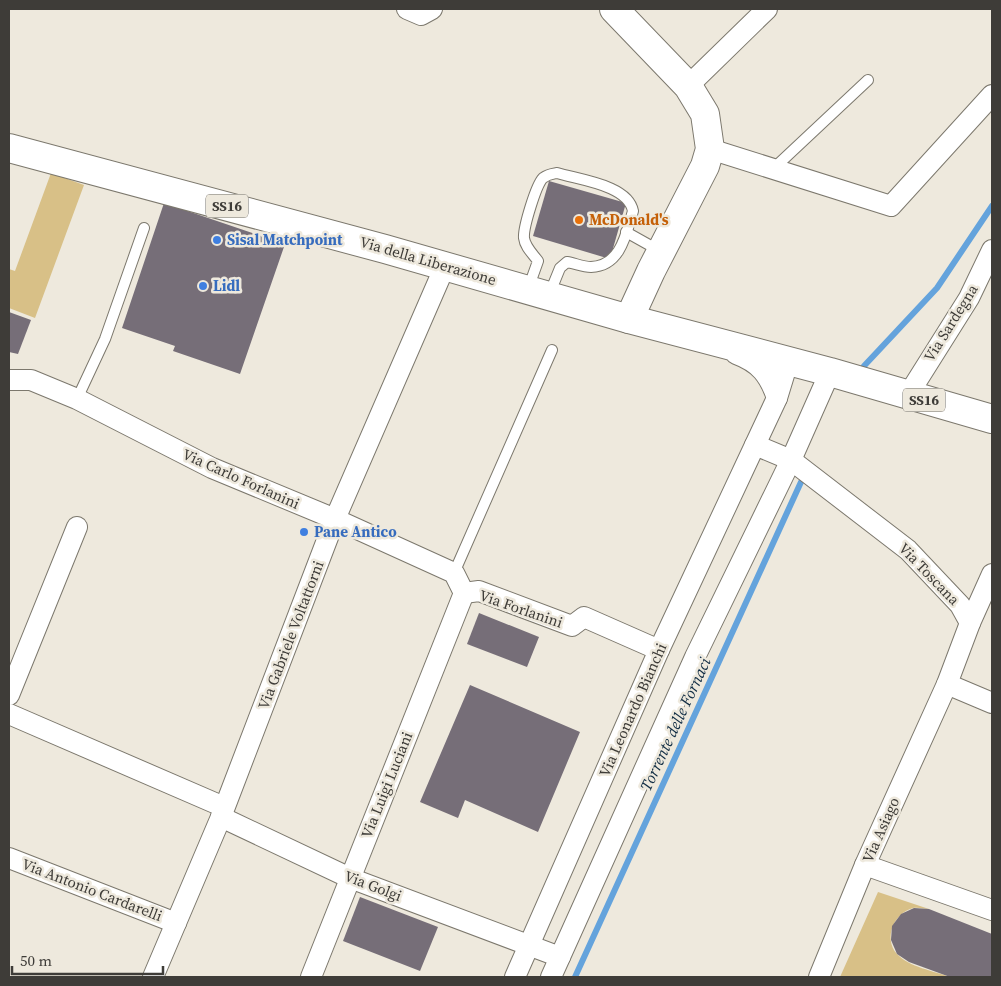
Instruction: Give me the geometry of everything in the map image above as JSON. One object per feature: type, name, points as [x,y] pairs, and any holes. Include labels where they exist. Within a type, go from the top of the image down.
[{"type":"main road","points":[[614,9],[688,86],[705,114],[710,148],[705,166],[629,319]]},
{"type":"main road","name":"Via della Liberazione","points":[[9,148],[445,266],[695,338],[788,362]]},
{"type":"main road","name":"SS16","points":[[788,362],[830,372],[992,419]]},
{"type":"street","points":[[407,9],[421,16],[432,9]]},
{"type":"street","points":[[688,86],[767,9]]},
{"type":"street","points":[[710,148],[772,170],[891,206],[992,95]]},
{"type":"street","name":"Via Sardegna","points":[[908,395],[969,298],[992,250]]},
{"type":"street","name":"Via Gabriele Voltattorni","points":[[153,977],[223,812],[335,519],[445,266]]},
{"type":"street","points":[[695,338],[748,358],[770,377],[776,398]]},
{"type":"street","name":"Via Leonardo Bianchi","points":[[516,977],[528,944],[658,650],[756,445],[776,398],[788,362]]},
{"type":"street","points":[[551,977],[695,657],[791,460],[830,372]]},
{"type":"street","name":"Via Carlo Forlanini","points":[[9,380],[31,380],[76,400],[212,468],[335,519],[454,573]]},
{"type":"street","points":[[756,445],[791,460]]},
{"type":"street","name":"Via Toscana","points":[[791,460],[908,550],[960,605],[970,623]]},
{"type":"street","points":[[9,695],[77,527]]},
{"type":"street","points":[[454,573],[464,593]]},
{"type":"street","points":[[992,574],[970,623],[947,684],[992,703]]},
{"type":"street","name":"Via Forlanini","points":[[464,593],[479,591],[572,626],[584,617],[658,650]]},
{"type":"street","name":"Via Luigi Luciani","points":[[311,977],[464,593]]},
{"type":"street","name":"Via Asiago","points":[[818,977],[947,684]]},
{"type":"street","name":"Via Golgi","points":[[9,714],[223,812],[350,878],[560,957]]},
{"type":"street","name":"Via Antonio Cardarelli","points":[[9,858],[176,923]]},
{"type":"street","points":[[866,865],[992,910]]},
{"type":"lane","points":[[772,170],[868,80]]},
{"type":"lane","points":[[557,173],[616,190],[626,196],[632,211],[616,257],[591,267],[567,262],[538,293],[538,261],[525,244],[523,236],[537,188],[542,179],[549,174],[557,173]]},
{"type":"lane","points":[[76,400],[105,339],[144,228]]},
{"type":"lane","points":[[626,232],[661,252]]},
{"type":"lane","points":[[454,573],[552,350]]},
{"type":"shaded area","points":[[51,173],[84,185],[35,318],[9,308],[9,269],[15,271]]},
{"type":"shaded area","points":[[878,892],[929,909],[913,908],[901,915],[896,921],[891,934],[893,948],[897,954],[908,962],[950,977],[840,977]]},
{"type":"building","name":"McDonald's","points":[[549,181],[626,203],[610,259],[533,236]]},
{"type":"building","name":"Lidl","points":[[164,203],[285,244],[240,374],[173,351],[175,346],[122,328]]},
{"type":"building","points":[[9,312],[31,320],[18,354],[9,352]]},
{"type":"building","points":[[479,613],[539,637],[527,667],[467,644]]},
{"type":"building","points":[[470,685],[580,732],[538,832],[465,800],[458,818],[420,802]]},
{"type":"building","points":[[360,897],[438,927],[420,971],[343,941]]},
{"type":"building","points":[[914,908],[929,909],[992,934],[992,977],[950,977],[909,962],[897,954],[891,940],[892,926],[901,914]]},
{"type":"waterway","name":"Torrente delle Fornaci","points":[[864,366],[937,288],[992,206]]},
{"type":"waterway","name":"Torrente delle Fornaci","points":[[575,977],[801,482]]},
{"type":"place","name":"McDonald's","points":[[579,220]]},
{"type":"place","name":"Sisal Matchpoint","points":[[217,240]]},
{"type":"place","name":"Lidl","points":[[203,286]]},
{"type":"place","name":"Pane Antico","points":[[304,532]]}]
